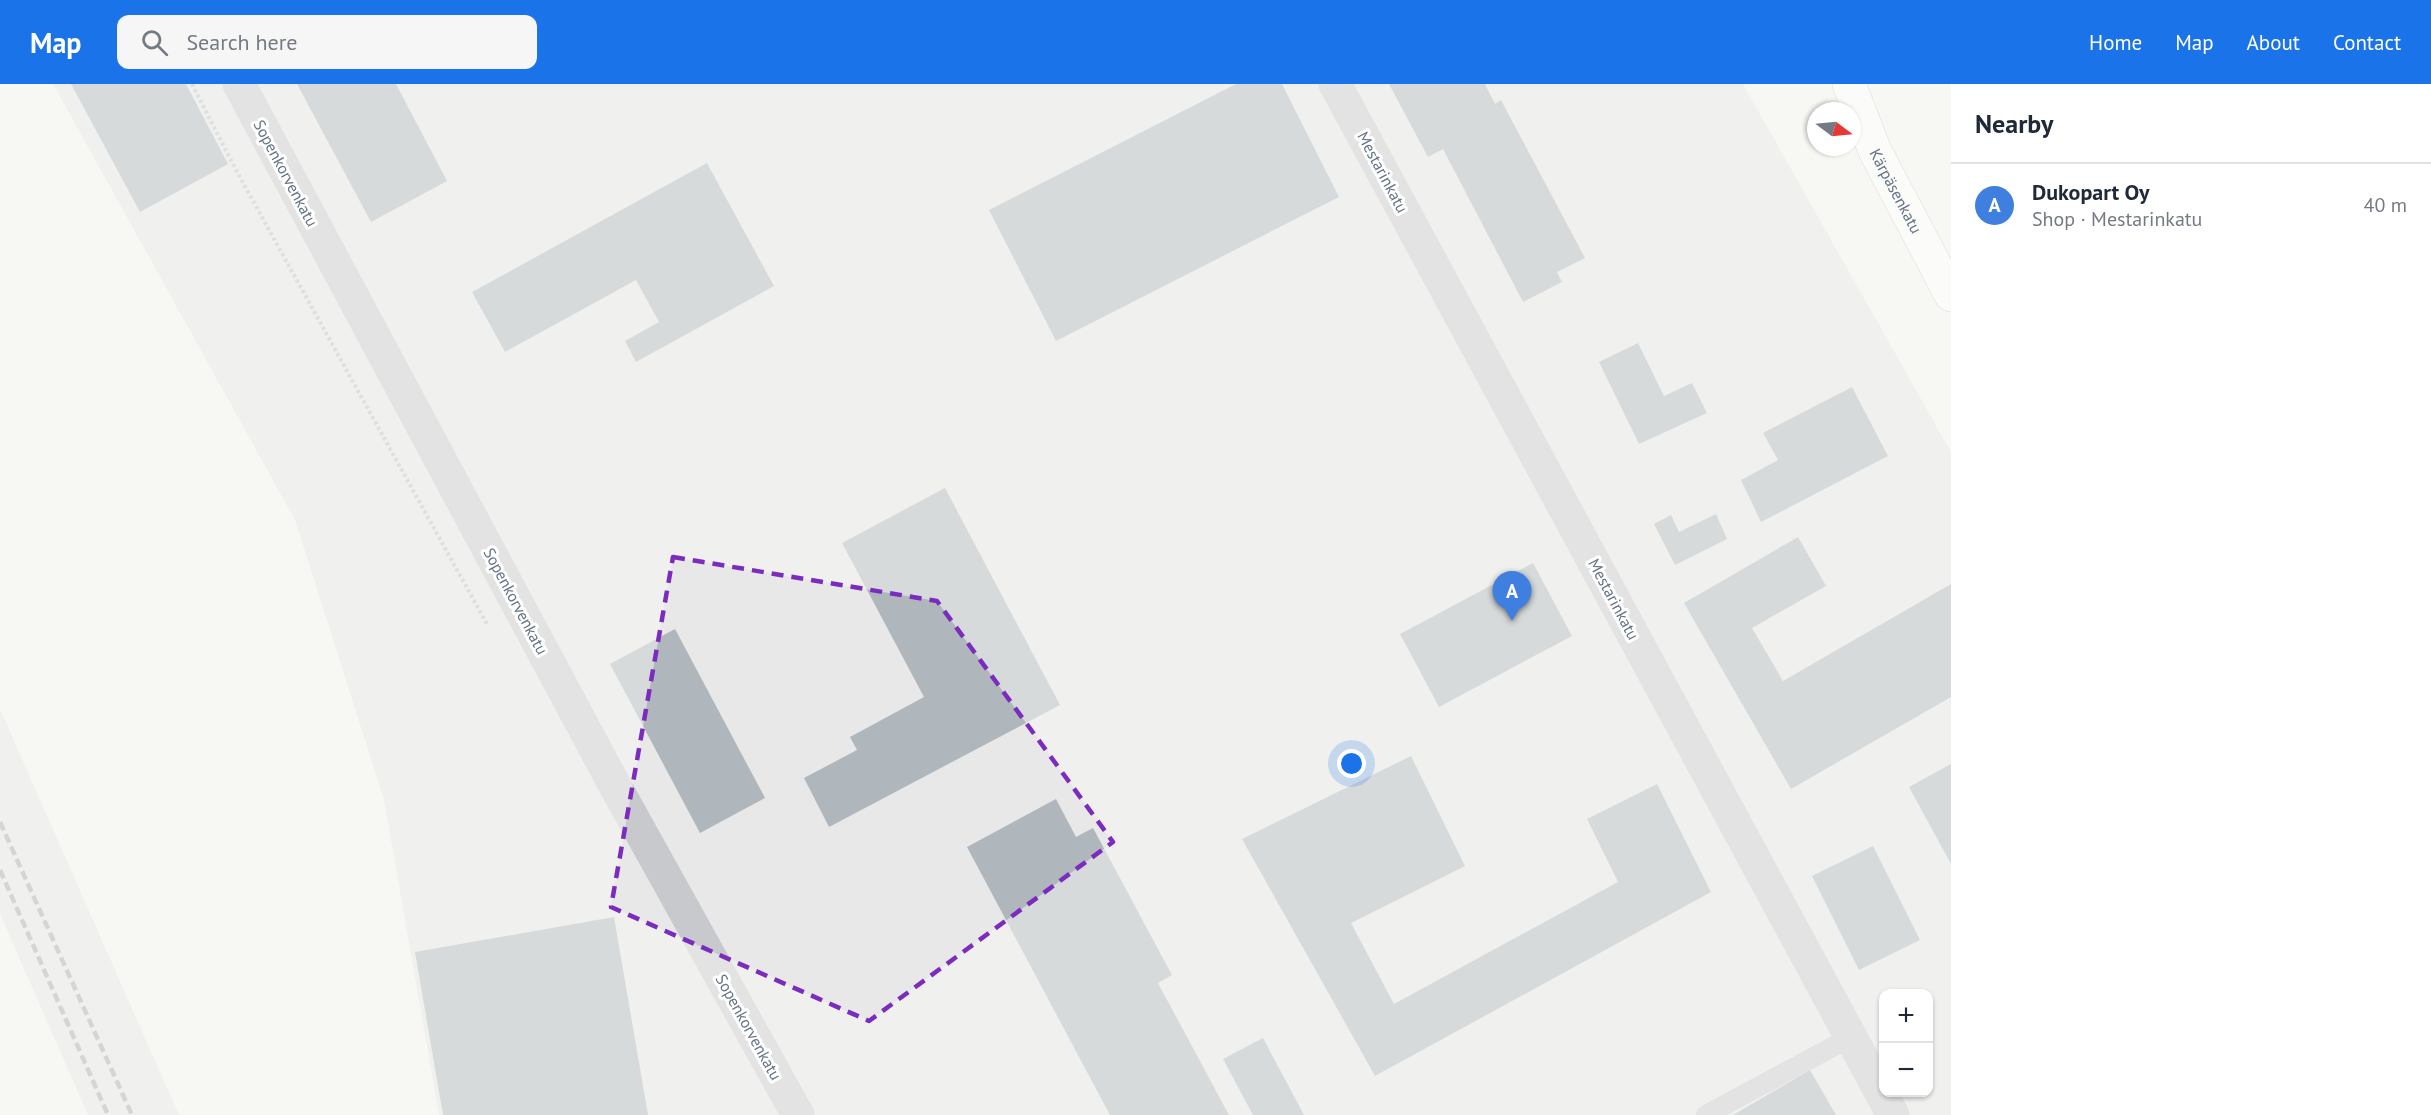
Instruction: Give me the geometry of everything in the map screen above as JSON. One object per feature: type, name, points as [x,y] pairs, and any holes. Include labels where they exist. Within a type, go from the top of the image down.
[{"type":"street","name":"Sopenkorvenkatu","points":[[239,84],[614,784],[798,1115]]},
{"type":"street","name":"Mestarinkatu","points":[[1335,84],[1893,1115]]},
{"type":"street","name":"Kärpäsenkatu","points":[[1849,84],[1875,151],[1951,295]]},
{"type":"lane","points":[[1706,1115],[1851,1037]]},
{"type":"path","points":[[192,84],[237,172],[492,633]]},
{"type":"highlighted area","points":[[673,557],[937,601],[1113,842],[869,1021],[611,907]]},
{"type":"shaded area","points":[[53,84],[1743,84],[1951,452],[1951,1115],[439,1115],[384,800],[295,520]]},
{"type":"shaded area","points":[[0,709],[179,1115],[88,1115],[0,914]]},
{"type":"building","points":[[71,84],[186,84],[228,164],[140,212]]},
{"type":"building","points":[[297,84],[396,84],[447,181],[371,222]]},
{"type":"building","points":[[1236,84],[1282,84],[1339,197],[1056,341],[989,210]]},
{"type":"building","points":[[1389,84],[1485,84],[1495,104],[1501,100],[1585,258],[1557,272],[1562,282],[1523,302],[1443,149],[1428,157]]},
{"type":"building","points":[[707,163],[774,286],[636,362],[625,341],[659,322],[636,280],[505,352],[472,292]]},
{"type":"building","points":[[1638,343],[1664,396],[1692,383],[1707,413],[1639,444],[1599,362]]},
{"type":"building","points":[[1852,387],[1888,456],[1761,522],[1741,480],[1778,460],[1763,433]]},
{"type":"building","points":[[945,488],[1060,705],[829,827],[804,778],[857,750],[850,737],[924,697],[842,543]]},
{"type":"building","points":[[1716,514],[1727,539],[1675,565],[1654,524],[1671,515],[1679,532]]},
{"type":"building","points":[[1798,537],[1826,586],[1752,628],[1783,681],[1951,584],[1951,697],[1791,789],[1684,603]]},
{"type":"building","points":[[1533,563],[1572,636],[1439,707],[1400,634]]},
{"type":"building","points":[[675,629],[765,798],[700,833],[610,664]]},
{"type":"building","points":[[1411,756],[1465,866],[1351,923],[1394,1004],[1618,882],[1587,819],[1657,784],[1711,892],[1375,1076],[1242,839]]},
{"type":"building","points":[[1951,764],[1951,864],[1909,787]]},
{"type":"building","points":[[1056,799],[1076,837],[1093,828],[1172,975],[1158,983],[1229,1115],[1110,1115],[967,847]]},
{"type":"building","points":[[1873,846],[1920,940],[1859,970],[1812,876]]},
{"type":"building","points":[[614,917],[648,1115],[443,1115],[415,952]]},
{"type":"building","points":[[1263,1038],[1304,1115],[1253,1115],[1223,1059]]},
{"type":"building","points":[[1810,1070],[1836,1115],[1733,1115]]},
{"type":"railway","points":[[0,822],[132,1115]]},
{"type":"railway","points":[[0,870],[108,1115]]},
{"type":"place","name":"Dukopart Oy","points":[[1512,621]]}]
